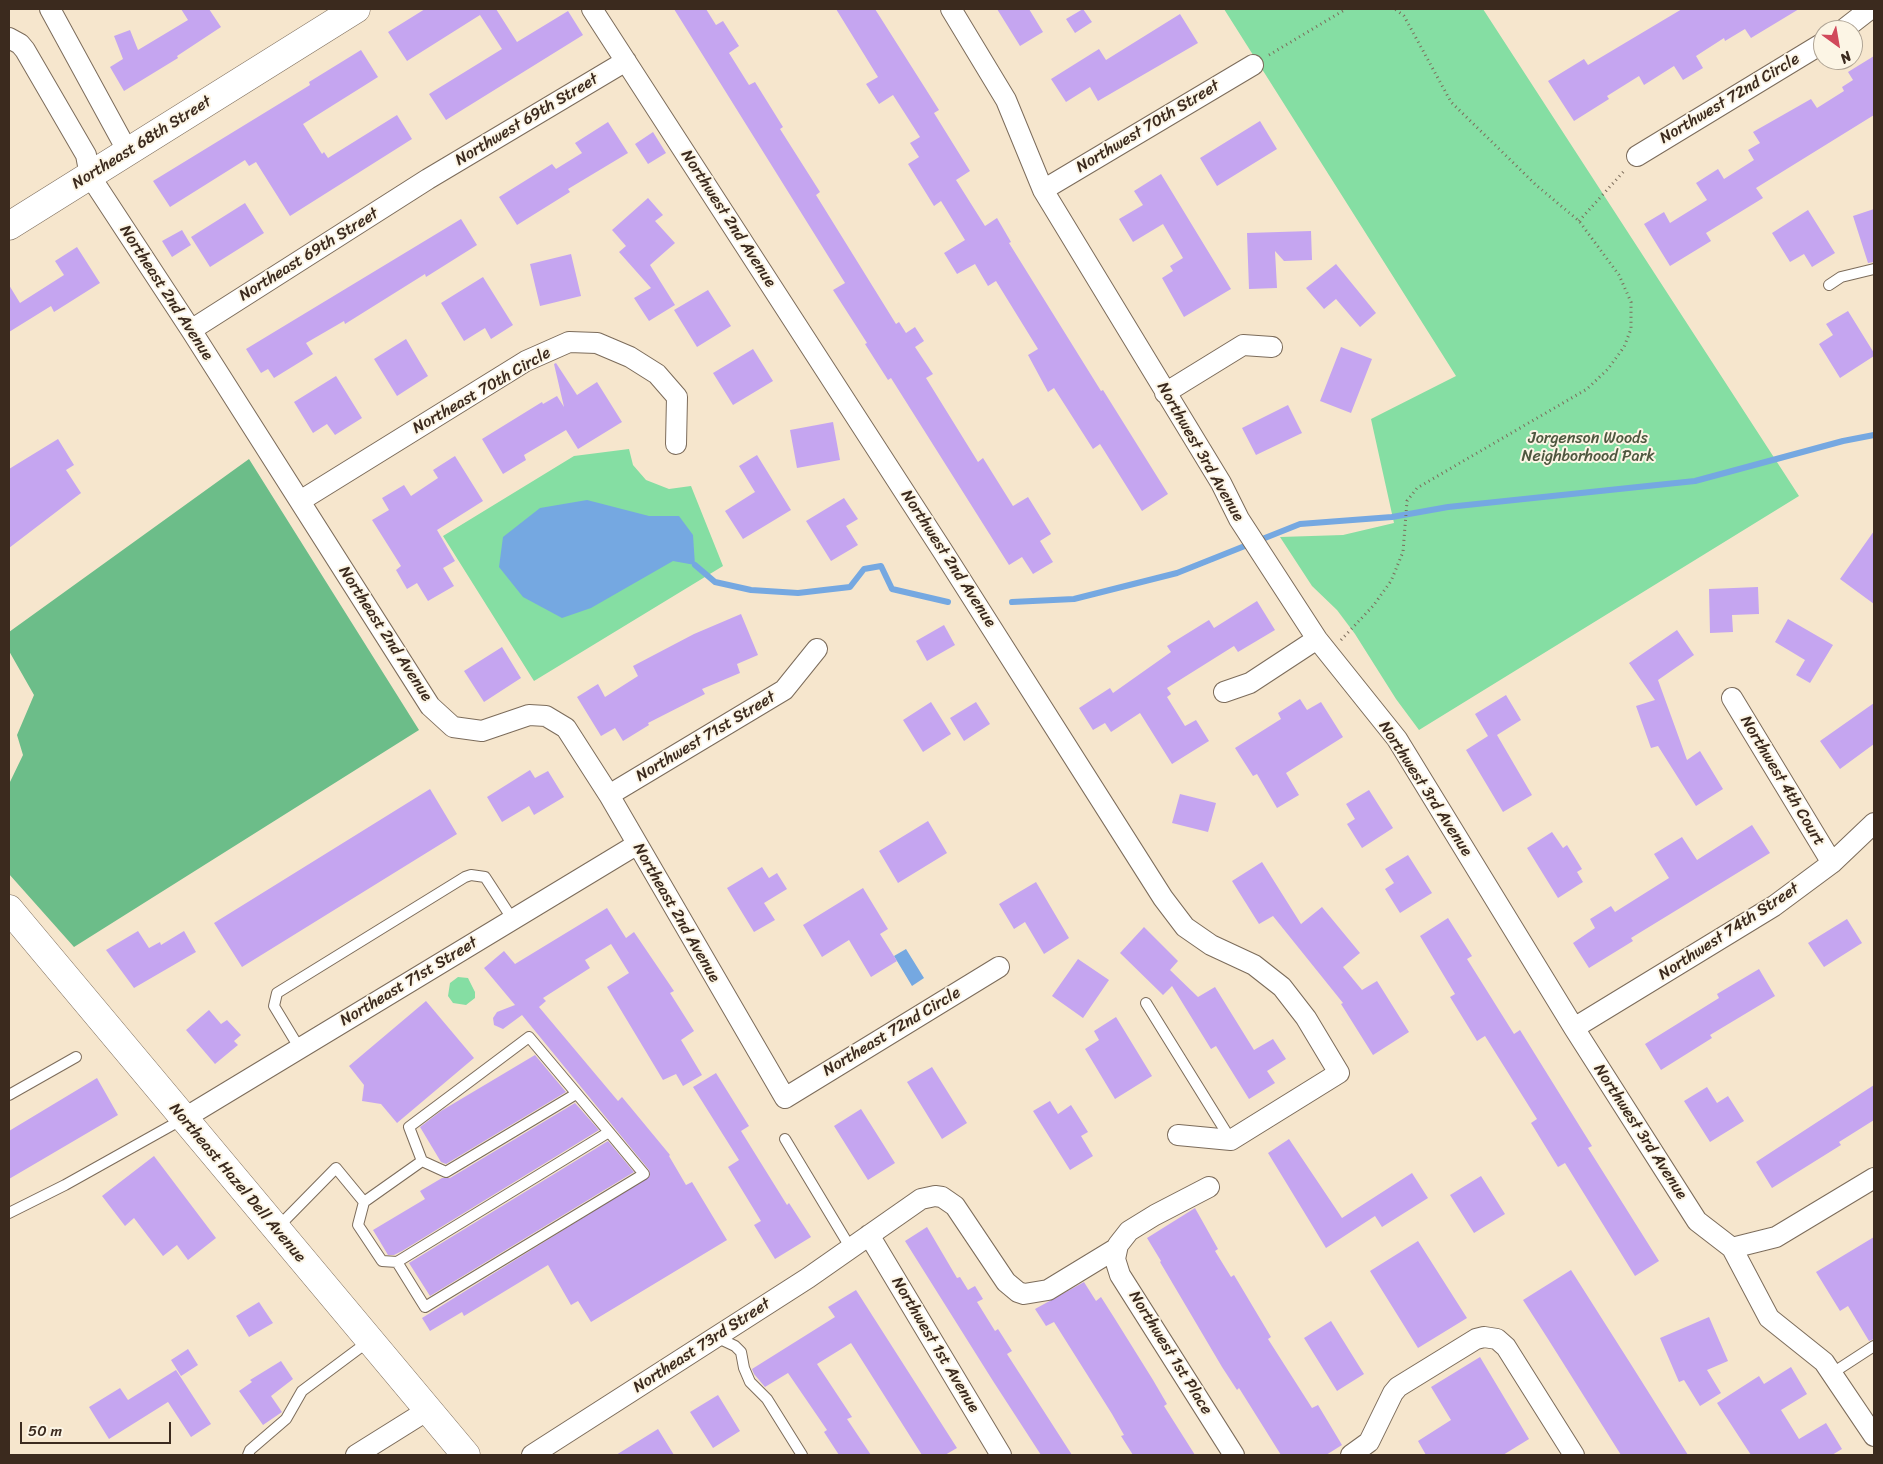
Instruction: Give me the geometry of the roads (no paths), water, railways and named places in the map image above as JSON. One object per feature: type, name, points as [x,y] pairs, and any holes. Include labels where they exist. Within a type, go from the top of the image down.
[{"type":"main road","name":"Northeast 68th Street","points":[[9,226],[356,9]]},
{"type":"main road","name":"Northeast Hazel Dell Avenue","points":[[9,909],[466,1455]]},
{"type":"street","points":[[50,9],[128,152]]},
{"type":"street","name":"Northwest 2nd Avenue","points":[[592,9],[942,550],[1163,898],[1186,927],[1210,945],[1254,965],[1282,987],[1306,1018],[1339,1073],[1231,1140]]},
{"type":"street","name":"Northwest 3rd Avenue","points":[[951,9],[1006,100],[1043,190],[1221,483],[1239,519],[1322,646],[1397,739],[1574,1028],[1697,1221],[1732,1248],[1769,1318],[1824,1362],[1874,1436]]},
{"type":"street","points":[[1856,20],[1870,9]]},
{"type":"street","name":"Northeast 2nd Avenue","points":[[9,38],[20,44],[25,50],[49,88],[86,155],[90,176],[191,330],[430,706],[453,727],[482,731],[529,715],[546,716],[566,728],[609,795],[636,845],[785,1098]]},
{"type":"street","name":"Northwest 72nd Circle","points":[[1637,156],[1813,49]]},
{"type":"street","name":"Northwest 69th Street","points":[[428,179],[626,61]]},
{"type":"street","name":"Northwest 70th Street","points":[[1043,190],[1252,64]]},
{"type":"street","name":"Northeast 69th Street","points":[[191,330],[428,179]]},
{"type":"street","name":"Northeast 70th Circle","points":[[300,501],[526,361],[569,342],[597,344],[630,357],[657,374],[677,397],[676,444]]},
{"type":"street","points":[[1165,392],[1244,345],[1272,347]]},
{"type":"street","points":[[1224,692],[1250,683],[1322,646]]},
{"type":"street","name":"Northwest 71st Street","points":[[609,795],[784,690],[817,649]]},
{"type":"street","name":"Northwest 4th Court","points":[[1732,698],[1832,863]]},
{"type":"street","name":"Northwest 74th Street","points":[[1574,1028],[1774,906],[1832,863],[1874,823]]},
{"type":"street","name":"Northeast 71st Street","points":[[183,1119],[636,845]]},
{"type":"street","name":"Northeast 72nd Circle","points":[[785,1098],[999,967]]},
{"type":"street","points":[[1178,1135],[1231,1140]]},
{"type":"street","points":[[1732,1248],[1776,1237],[1874,1178]]},
{"type":"street","points":[[1117,1248],[1129,1231],[1209,1187]]},
{"type":"street","name":"Northeast 73rd Street","points":[[532,1455],[808,1278],[921,1199],[935,1196],[942,1197],[955,1206],[964,1215],[1006,1282],[1018,1292],[1024,1294],[1048,1290],[1117,1248]]},
{"type":"street","name":"Northwest 1st Avenue","points":[[869,1235],[1001,1455]]},
{"type":"street","name":"Northwest 1st Place","points":[[1117,1248],[1115,1259],[1120,1275],[1234,1455]]},
{"type":"street","points":[[1351,1455],[1369,1442],[1398,1387],[1476,1339],[1484,1336],[1494,1338],[1506,1347],[1565,1452]]},
{"type":"street","points":[[356,1455],[428,1410]]},
{"type":"lane","points":[[1830,285],[1842,277],[1874,269]]},
{"type":"lane","points":[[300,1048],[274,1006],[277,993],[456,882],[471,874],[485,877],[513,920]]},
{"type":"lane","points":[[1146,1003],[1231,1140]]},
{"type":"lane","points":[[397,1262],[425,1307],[644,1174],[529,1038],[409,1127],[422,1161],[446,1172],[576,1094]]},
{"type":"lane","points":[[9,1095],[76,1057]]},
{"type":"lane","points":[[9,1213],[65,1185],[183,1119]]},
{"type":"lane","points":[[422,1161],[364,1202],[358,1225],[382,1261],[397,1262],[609,1132]]},
{"type":"lane","points":[[785,1139],[850,1247]]},
{"type":"lane","points":[[275,1229],[336,1168],[364,1202]]},
{"type":"lane","points":[[716,1337],[735,1346],[741,1352],[744,1368],[750,1382],[766,1398],[802,1455]]},
{"type":"lane","points":[[248,1455],[250,1450],[286,1419],[302,1391],[369,1341]]},
{"type":"lane","points":[[1831,1374],[1874,1346]]},
{"type":"water","points":[[587,500],[649,516],[679,516],[693,535],[695,565],[673,561],[591,608],[562,618],[523,597],[499,567],[503,537],[540,508]]},
{"type":"water","points":[[906,949],[924,978],[912,986],[894,956]]},
{"type":"waterway","points":[[1012,602],[1074,599],[1177,573],[1300,524],[1392,517],[1448,507],[1695,481],[1843,441],[1874,435]]},
{"type":"waterway","points":[[695,565],[715,582],[751,590],[798,593],[850,587],[864,569],[881,566],[892,589],[948,602]]},
{"type":"park label","name":"Jorgenson Woods Neighborhood Park","points":[[1588,448]]}]
